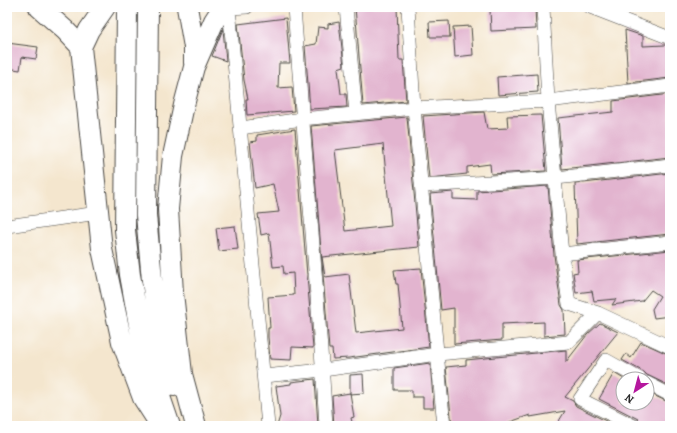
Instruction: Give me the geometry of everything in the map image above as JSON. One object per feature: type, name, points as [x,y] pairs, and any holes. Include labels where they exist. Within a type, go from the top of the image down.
[{"type":"highway","points":[[39,7],[65,30],[81,47]]},
{"type":"highway","points":[[105,7],[89,30],[81,47],[102,249],[122,342],[143,398],[161,426]]},
{"type":"highway","points":[[148,7],[146,215],[152,280],[160,337],[174,386],[188,426]]},
{"type":"highway","points":[[188,7],[194,47],[194,68]]},
{"type":"highway","points":[[196,426],[182,374],[173,293],[168,209],[173,156],[194,68],[214,21],[223,7]]},
{"type":"highway","points":[[127,16],[125,230],[130,275],[142,347],[170,426]]},
{"type":"street","points":[[246,7],[229,8],[268,426]]},
{"type":"street","points":[[294,7],[323,370],[326,426]]},
{"type":"street","points":[[346,7],[356,114]]},
{"type":"street","points":[[408,7],[414,108],[444,426]]},
{"type":"street","points":[[543,7],[548,101],[562,254],[570,304],[598,312],[670,347]]},
{"type":"street","points":[[590,7],[670,38]]},
{"type":"street","points":[[240,128],[302,119],[414,108],[548,101],[670,86]]},
{"type":"street","points":[[422,186],[556,178],[670,165]]},
{"type":"street","points":[[7,226],[98,213]]},
{"type":"street","points":[[562,254],[670,242]]},
{"type":"street","points":[[264,376],[323,370],[438,354],[569,342],[598,312]]},
{"type":"street","points":[[626,371],[606,360],[580,399],[634,426]]},
{"type":"street","points":[[655,387],[670,395]]},
{"type":"building","points":[[355,7],[397,7],[399,60],[403,60],[406,101],[363,105]]},
{"type":"building","points":[[535,8],[536,29],[491,31],[490,10]]},
{"type":"building","points":[[286,18],[290,63],[279,63],[278,88],[292,87],[294,111],[247,115],[246,99],[248,99],[244,80],[238,24]]},
{"type":"building","points":[[449,21],[450,37],[430,37],[429,22]]},
{"type":"building","points":[[339,22],[344,66],[338,68],[341,94],[346,94],[347,107],[310,109],[305,46],[316,44],[318,27],[328,28],[328,24]]},
{"type":"building","points":[[471,26],[473,55],[455,57],[453,27]]},
{"type":"building","points":[[223,29],[226,61],[212,56]]},
{"type":"building","points":[[625,30],[643,36],[643,46],[670,46],[670,78],[628,83]]},
{"type":"building","points":[[7,43],[38,47],[36,59],[22,57],[20,70],[7,68]]},
{"type":"building","points":[[537,74],[538,92],[498,95],[497,77]]},
{"type":"building","points":[[670,94],[670,157],[562,169],[558,118],[613,112],[613,101]]},
{"type":"building","points":[[484,112],[487,129],[508,128],[507,116],[541,115],[546,171],[491,174],[490,164],[467,167],[467,174],[429,178],[423,116]]},
{"type":"building","points":[[407,117],[419,247],[322,257],[325,277],[349,274],[356,333],[402,328],[398,284],[396,284],[394,270],[421,268],[429,347],[333,359],[332,349],[329,349],[311,126]],"holes":[[[383,144],[391,226],[345,231],[335,150]]]},
{"type":"building","points":[[295,129],[313,348],[292,347],[291,360],[270,359],[268,337],[268,328],[270,328],[268,297],[294,295],[293,273],[284,274],[283,266],[273,267],[269,233],[261,235],[258,214],[279,212],[273,184],[255,188],[250,142],[257,141],[257,135]]},
{"type":"building","points":[[670,173],[670,234],[577,244],[575,184]]},
{"type":"building","points":[[548,186],[554,255],[561,305],[564,310],[565,334],[544,336],[544,322],[502,324],[502,340],[454,344],[454,308],[441,310],[430,194],[453,192],[453,199],[477,200],[477,191]]},
{"type":"building","points":[[235,226],[238,249],[219,251],[216,228]]},
{"type":"building","points":[[670,250],[670,316],[654,318],[652,309],[660,296],[651,290],[642,301],[612,305],[616,299],[594,301],[592,291],[576,293],[573,273],[578,272],[577,260]]},
{"type":"building","points":[[600,323],[618,332],[565,397],[573,401],[576,406],[610,423],[608,426],[556,426],[565,411],[530,417],[530,415],[507,423],[507,426],[452,426],[446,367],[466,365],[466,360],[566,350],[566,362],[587,335]]},
{"type":"building","points":[[641,342],[670,355],[670,386],[655,379],[655,371],[642,371],[622,360],[626,354],[631,358]]},
{"type":"building","points":[[430,363],[434,408],[423,408],[423,397],[412,397],[412,390],[394,390],[394,368]]},
{"type":"building","points":[[614,373],[615,374],[615,407],[599,399]]},
{"type":"building","points":[[363,374],[364,393],[350,394],[350,375]]},
{"type":"building","points":[[315,379],[318,426],[277,426],[280,416],[276,386],[291,384],[291,382]]},
{"type":"building","points":[[350,393],[354,417],[351,418],[353,426],[334,426],[332,396]]},
{"type":"building","points":[[655,396],[670,403],[670,426],[642,426],[638,419],[622,411],[655,411]]}]
